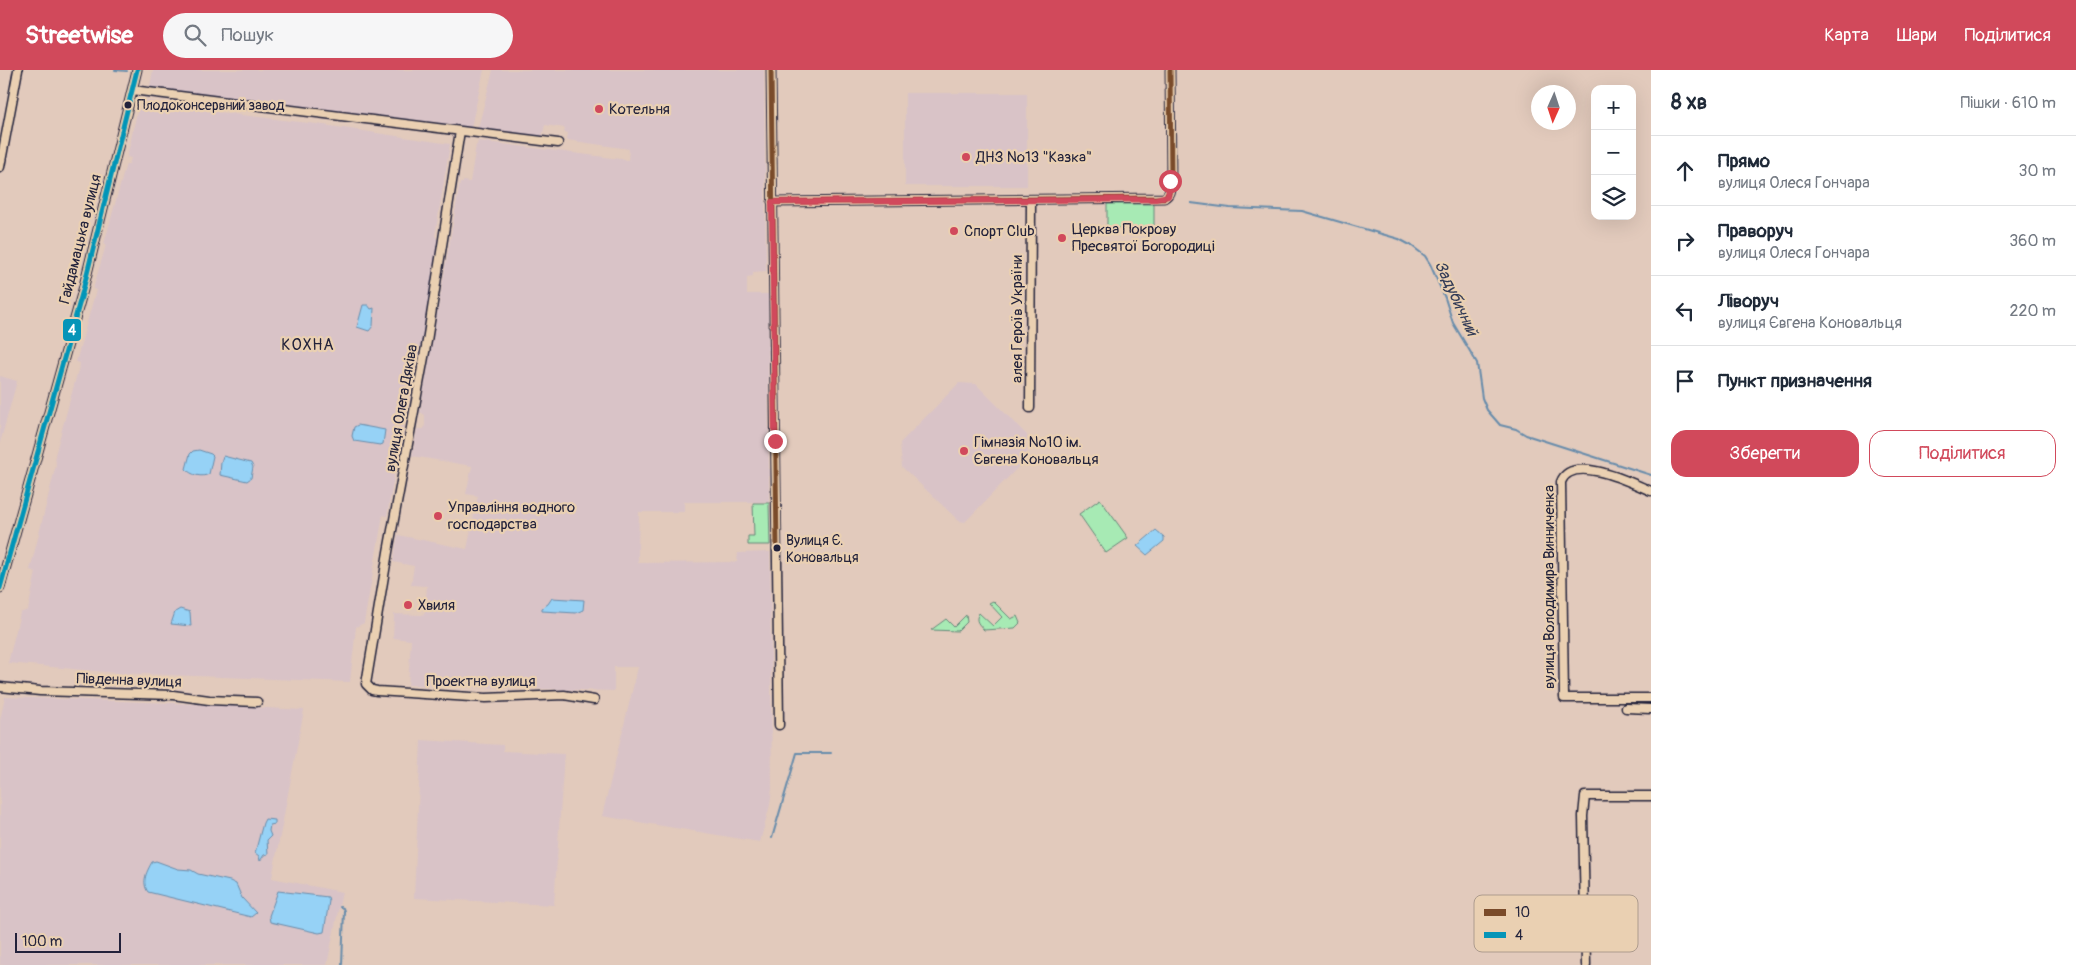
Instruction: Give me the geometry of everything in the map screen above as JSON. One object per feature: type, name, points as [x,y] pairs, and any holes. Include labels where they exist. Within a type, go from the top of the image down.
[{"type":"street","points":[[0,167],[18,70]]},
{"type":"street","name":"Гайдамацька вулиця","points":[[0,588],[83,290],[137,70]]},
{"type":"street","points":[[771,70],[779,725]]},
{"type":"street","points":[[772,202],[1156,199],[1168,196],[1170,181],[1170,70]]},
{"type":"street","points":[[132,90],[558,143]]},
{"type":"street","name":"вулиця Олега Дяківа","points":[[368,688],[366,684],[368,671],[427,341],[460,132]]},
{"type":"street","name":"алея Героїв України","points":[[1030,408],[1031,200]]},
{"type":"street","name":"вулиця Володимира Винниченка","points":[[1651,491],[1607,472],[1599,471],[1567,472],[1561,482],[1564,698],[1651,698]]},
{"type":"street","name":"Південна вулиця","points":[[0,687],[40,691],[173,694],[209,700],[257,702]]},
{"type":"street","name":"Проектна вулиця","points":[[368,688],[377,691],[429,696],[486,698],[564,695],[594,700]]},
{"type":"street","points":[[1626,708],[1651,708]]},
{"type":"street","points":[[1585,895],[1583,816],[1585,796],[1651,796]]},
{"type":"street","points":[[1586,952],[1586,965]]},
{"type":"shaded area","points":[[153,70],[484,70],[471,127],[152,88],[150,86]]},
{"type":"shaded area","points":[[493,70],[764,70],[766,271],[753,272],[753,276],[747,277],[747,294],[768,294],[769,502],[684,502],[684,512],[639,512],[638,550],[638,563],[737,562],[738,553],[770,552],[772,789],[770,805],[760,842],[602,816],[638,667],[614,667],[614,691],[408,685],[411,640],[393,638],[394,614],[422,615],[425,612],[427,586],[411,585],[414,566],[393,562],[398,535],[467,549],[478,496],[466,494],[472,466],[412,456],[417,429],[424,429],[425,424],[425,415],[420,412],[460,183],[463,183],[463,181],[470,182],[478,141],[628,160],[629,149],[567,140],[568,133],[564,132],[565,128],[545,125],[542,137],[478,128]]},
{"type":"shaded area","name":"ДНЗ №13 \"Казка\"","points":[[905,93],[1027,93],[1027,186],[905,186]]},
{"type":"shaded area","points":[[140,99],[183,108],[317,124],[450,144],[435,236],[438,240],[419,358],[415,358],[387,516],[383,515],[364,623],[356,627],[350,682],[116,673],[8,663],[20,613],[28,610],[36,572],[30,570],[56,465],[55,455],[80,363],[76,362],[96,290],[93,289],[106,245],[104,244],[126,164],[129,164],[131,158],[127,157]]},
{"type":"shaded area","points":[[0,376],[17,381],[0,443]]},
{"type":"shaded area","name":"Гімназія №10 ім. Євгена Коновальця","points":[[959,383],[976,384],[1027,435],[1027,458],[965,522],[959,521],[902,467],[900,443]]},
{"type":"shaded area","points":[[5,697],[304,710],[272,878],[342,892],[327,965],[0,965],[0,720]]},
{"type":"shaded area","points":[[421,740],[503,745],[503,751],[564,754],[554,905],[414,898]]},
{"type":"green space","points":[[1107,204],[1154,204],[1154,228],[1107,228]]},
{"type":"green space","points":[[1100,499],[1128,538],[1106,553],[1079,514]]},
{"type":"green space","points":[[753,503],[769,503],[770,545],[748,545],[748,536],[754,536]]},
{"type":"green space","points":[[993,601],[1011,619],[1017,616],[1020,623],[1015,628],[984,630],[979,624],[977,620],[979,613],[993,626],[1002,617],[989,603]]},
{"type":"green space","points":[[966,615],[967,622],[958,631],[931,630],[946,619],[954,627]]},
{"type":"water","points":[[363,305],[368,305],[371,309],[374,308],[373,326],[369,331],[357,327]]},
{"type":"water","points":[[358,425],[385,430],[383,444],[354,441],[352,436],[354,427]]},
{"type":"water","points":[[199,450],[213,456],[209,474],[203,476],[191,473],[186,469],[190,454],[193,451]]},
{"type":"water","points":[[223,456],[251,463],[253,467],[251,478],[247,481],[220,475]]},
{"type":"water","points":[[1156,530],[1164,537],[1164,541],[1147,555],[1137,546]]},
{"type":"water","points":[[552,598],[584,600],[583,610],[576,613],[542,611],[542,608]]},
{"type":"water","points":[[180,609],[190,612],[191,626],[171,624],[175,612]]},
{"type":"water","points":[[265,819],[275,820],[275,824],[270,825],[269,831],[271,836],[267,840],[268,854],[264,855],[260,861],[259,856],[255,853]]},
{"type":"water","points":[[156,861],[178,869],[191,870],[198,874],[236,884],[242,898],[256,913],[251,917],[148,892],[145,884],[148,869],[152,862]]},
{"type":"water","points":[[278,891],[328,897],[324,932],[319,933],[270,922],[269,916]]},
{"type":"waterway","name":"Задубичний","points":[[115,70],[127,71]]},
{"type":"waterway","name":"Задубичний","points":[[1191,203],[1230,208],[1302,211],[1399,239],[1412,246],[1425,256],[1430,264],[1445,298],[1453,323],[1477,363],[1482,398],[1487,410],[1500,425],[1651,475]]},
{"type":"waterway","points":[[772,838],[797,753],[831,753]]},
{"type":"waterway","points":[[340,907],[344,911],[342,965]]},
{"type":"transit line","name":"4","points":[[0,588],[83,290],[137,70]]},
{"type":"transit line","name":"10","points":[[771,70],[777,548]]},
{"type":"transit line","name":"10","points":[[772,202],[1164,198],[1169,193],[1171,181],[1170,70]]},
{"type":"place","name":"Плодоконсервний завод","points":[[128,105]]},
{"type":"place","name":"Котельня","points":[[599,109]]},
{"type":"place","name":"ДНЗ №13 \"Казка\"","points":[[966,157]]},
{"type":"place","name":"Спорт Club","points":[[954,231]]},
{"type":"place","name":"Церква Покрову Пресвятої Богородиці","points":[[1062,238]]},
{"type":"place","name":"Гімназія №10 ім. Євгена Коновальця","points":[[964,451]]},
{"type":"place","name":"Управління водного господарства","points":[[438,516]]},
{"type":"place","name":"Вулиця Є. Коновальця","points":[[777,548]]},
{"type":"place","name":"Хвиля","points":[[408,605]]},
{"type":"district","name":"КОХНА","points":[[308,344]]},
{"type":"route","points":[[775,441],[772,202],[1156,199],[1168,196],[1170,181]]}]
